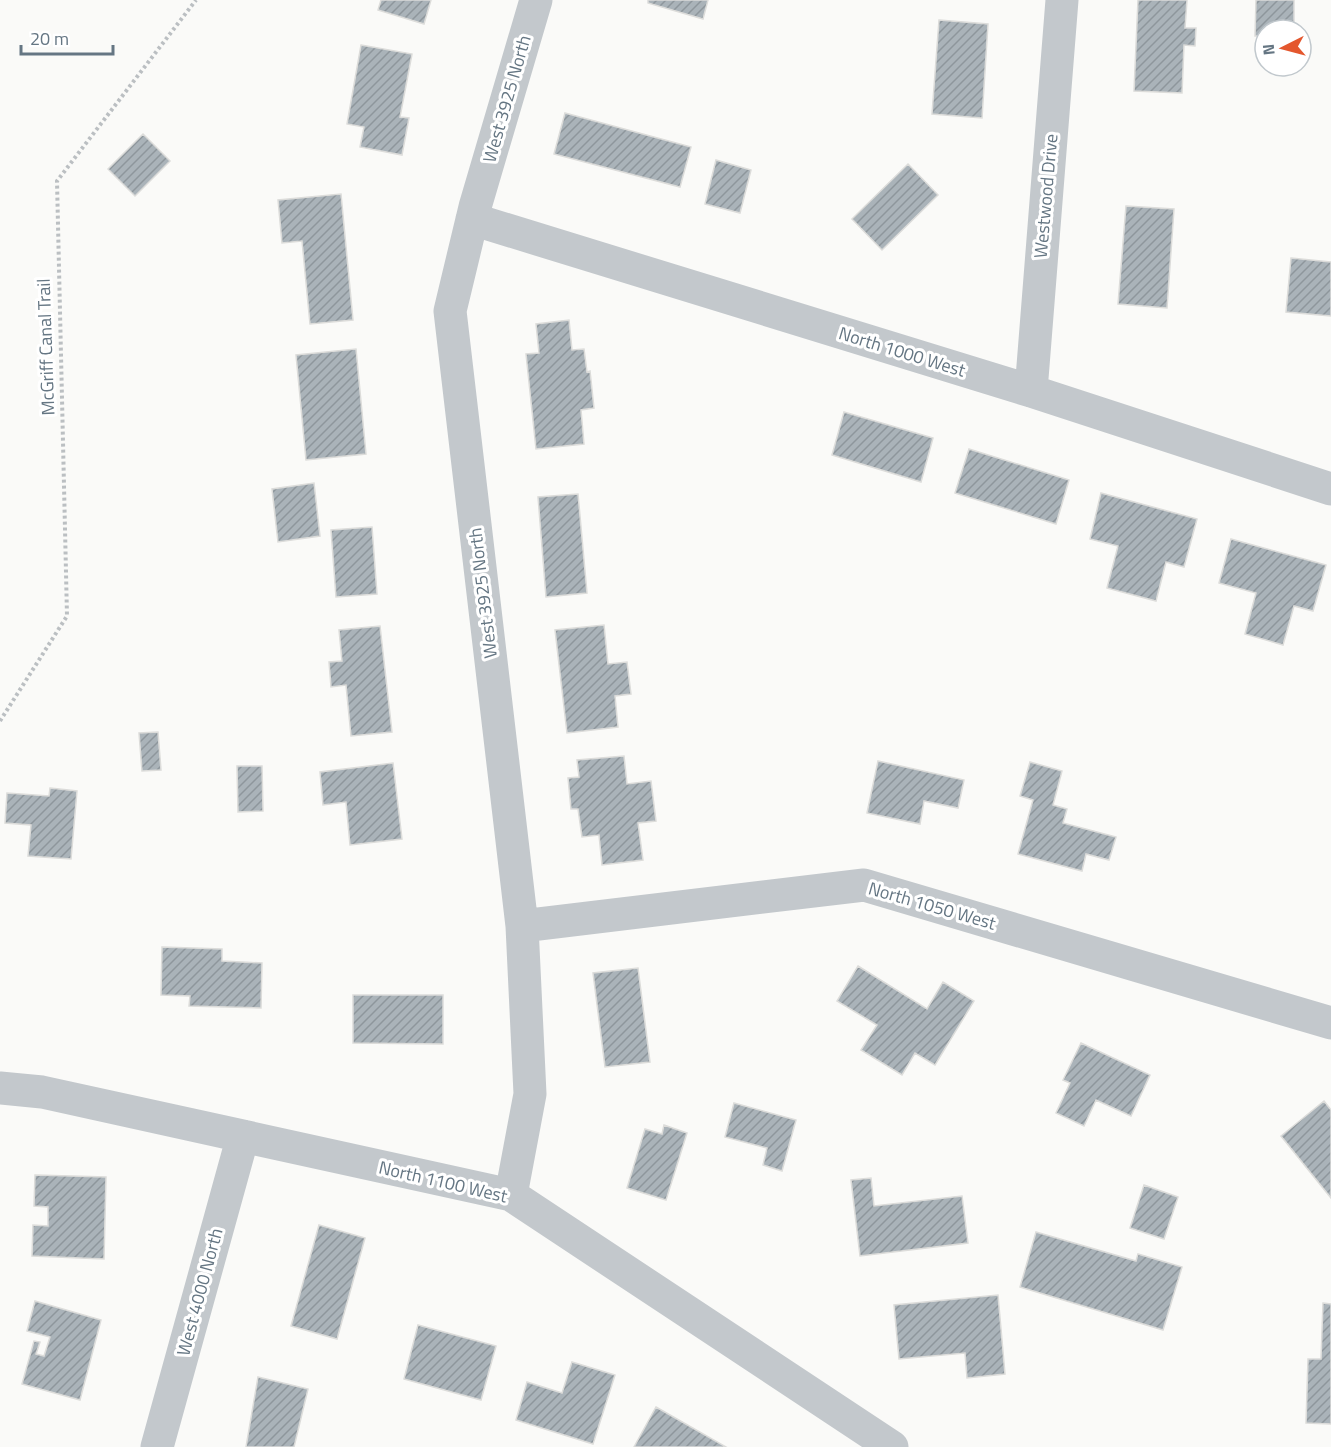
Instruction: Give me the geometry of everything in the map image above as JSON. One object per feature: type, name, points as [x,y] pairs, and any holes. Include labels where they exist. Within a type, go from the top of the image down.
[{"type":"street","name":"West 3925 North","points":[[511,1196],[530,1094],[522,926],[450,311],[472,219],[536,0]]},
{"type":"street","name":"Westwood Drive","points":[[1031,391],[1062,0]]},
{"type":"street","name":"North 1000 West","points":[[472,219],[1031,391],[1331,489]]},
{"type":"street","name":"North 1050 West","points":[[522,926],[864,885],[1331,1023]]},
{"type":"street","name":"North 1100 West","points":[[0,1088],[42,1092],[511,1196],[892,1447]]},
{"type":"street","name":"West 4000 North","points":[[157,1447],[243,1136]]},
{"type":"path","name":"McGriff Canal Trail","points":[[0,721],[67,616],[57,181],[196,0]]},
{"type":"building","points":[[381,0],[431,0],[424,24],[378,10]]},
{"type":"building","points":[[648,0],[708,0],[703,19],[648,3]]},
{"type":"building","points":[[1138,0],[1187,0],[1185,28],[1196,28],[1195,46],[1184,45],[1182,93],[1134,91]]},
{"type":"building","points":[[1256,0],[1294,0],[1294,18],[1256,18]]},
{"type":"building","points":[[939,20],[988,24],[982,118],[932,114]]},
{"type":"building","points":[[361,45],[412,54],[400,117],[409,118],[402,155],[360,147],[364,127],[347,124]]},
{"type":"building","points":[[565,113],[691,147],[680,187],[554,154]]},
{"type":"building","points":[[143,134],[170,161],[135,196],[108,169]]},
{"type":"building","points":[[716,160],[751,170],[740,213],[705,204]]},
{"type":"building","points":[[908,164],[938,195],[882,250],[852,219]]},
{"type":"building","points":[[341,194],[353,320],[310,324],[302,241],[282,243],[278,200]]},
{"type":"building","points":[[1126,206],[1174,209],[1167,308],[1118,304]]},
{"type":"building","points":[[1291,258],[1331,262],[1331,316],[1286,312]]},
{"type":"building","points":[[569,320],[572,350],[584,349],[587,372],[590,371],[594,408],[581,410],[584,444],[536,449],[526,354],[539,353],[536,324]]},
{"type":"building","points":[[356,349],[366,454],[306,460],[296,355]]},
{"type":"building","points":[[844,412],[933,438],[921,482],[832,455]]},
{"type":"building","points":[[969,449],[1069,480],[1056,524],[955,493]]},
{"type":"building","points":[[314,483],[320,536],[278,542],[272,489]]},
{"type":"building","points":[[1101,493],[1197,519],[1184,567],[1166,562],[1156,601],[1107,588],[1118,546],[1090,539]]},
{"type":"building","points":[[578,494],[587,593],[546,597],[538,497]]},
{"type":"building","points":[[372,527],[377,594],[336,597],[331,530]]},
{"type":"building","points":[[1231,539],[1326,565],[1313,611],[1294,606],[1283,645],[1245,634],[1256,593],[1219,583]]},
{"type":"building","points":[[604,625],[608,664],[627,662],[631,694],[615,696],[618,727],[567,733],[555,630]]},
{"type":"building","points":[[380,626],[392,732],[351,736],[346,685],[331,687],[329,662],[342,661],[339,630]]},
{"type":"building","points":[[158,732],[161,770],[142,771],[139,733]]},
{"type":"building","points":[[624,756],[627,784],[651,781],[656,821],[638,823],[643,860],[602,865],[599,835],[582,837],[578,809],[571,809],[568,778],[579,777],[577,760]]},
{"type":"building","points":[[878,761],[964,780],[958,808],[924,801],[920,824],[867,813]]},
{"type":"building","points":[[1030,762],[1062,771],[1053,805],[1067,809],[1063,823],[1116,837],[1109,860],[1086,854],[1082,871],[1018,854],[1033,800],[1020,796]]},
{"type":"building","points":[[393,763],[402,839],[350,845],[346,802],[323,805],[320,772]]},
{"type":"building","points":[[237,766],[262,766],[263,811],[238,812]]},
{"type":"building","points":[[50,788],[77,791],[71,859],[28,856],[31,825],[5,823],[7,793],[49,796]]},
{"type":"building","points":[[162,947],[222,949],[222,961],[262,963],[261,1008],[189,1006],[190,996],[161,995]]},
{"type":"building","points":[[858,966],[927,1009],[943,982],[974,1001],[935,1065],[915,1053],[902,1075],[861,1050],[877,1025],[837,1001]]},
{"type":"building","points":[[638,968],[650,1062],[605,1067],[593,973]]},
{"type":"building","points":[[353,995],[443,995],[443,1044],[353,1043]]},
{"type":"building","points":[[1081,1043],[1150,1075],[1131,1116],[1096,1100],[1084,1126],[1056,1113],[1070,1083],[1063,1080]]},
{"type":"building","points":[[1324,1101],[1331,1110],[1331,1198],[1281,1136]]},
{"type":"building","points":[[734,1103],[796,1120],[782,1171],[763,1165],[767,1148],[725,1137]]},
{"type":"building","points":[[664,1125],[687,1133],[666,1200],[627,1188],[645,1129],[662,1134]]},
{"type":"building","points":[[35,1175],[106,1177],[104,1259],[32,1256],[33,1225],[48,1226],[48,1207],[34,1206]]},
{"type":"building","points":[[871,1178],[874,1206],[962,1196],[968,1243],[860,1256],[851,1180]]},
{"type":"building","points":[[1144,1185],[1178,1197],[1164,1239],[1130,1228]]},
{"type":"building","points":[[319,1225],[365,1238],[337,1339],[291,1326]]},
{"type":"building","points":[[1036,1232],[1136,1261],[1138,1254],[1182,1267],[1163,1330],[1020,1287]]},
{"type":"building","points":[[998,1295],[1005,1374],[967,1378],[965,1353],[899,1359],[894,1305]]},
{"type":"building","points":[[35,1301],[101,1320],[80,1400],[22,1384],[34,1341],[40,1342],[36,1354],[44,1356],[50,1337],[27,1331]]},
{"type":"building","points":[[1323,1303],[1331,1304],[1331,1424],[1306,1423],[1308,1359],[1321,1359]]},
{"type":"building","points":[[418,1325],[496,1346],[481,1400],[404,1379]]},
{"type":"building","points":[[572,1362],[615,1375],[593,1444],[516,1420],[527,1382],[562,1393]]},
{"type":"building","points":[[258,1377],[308,1389],[294,1447],[246,1447]]},
{"type":"building","points":[[656,1407],[726,1447],[634,1447]]}]
